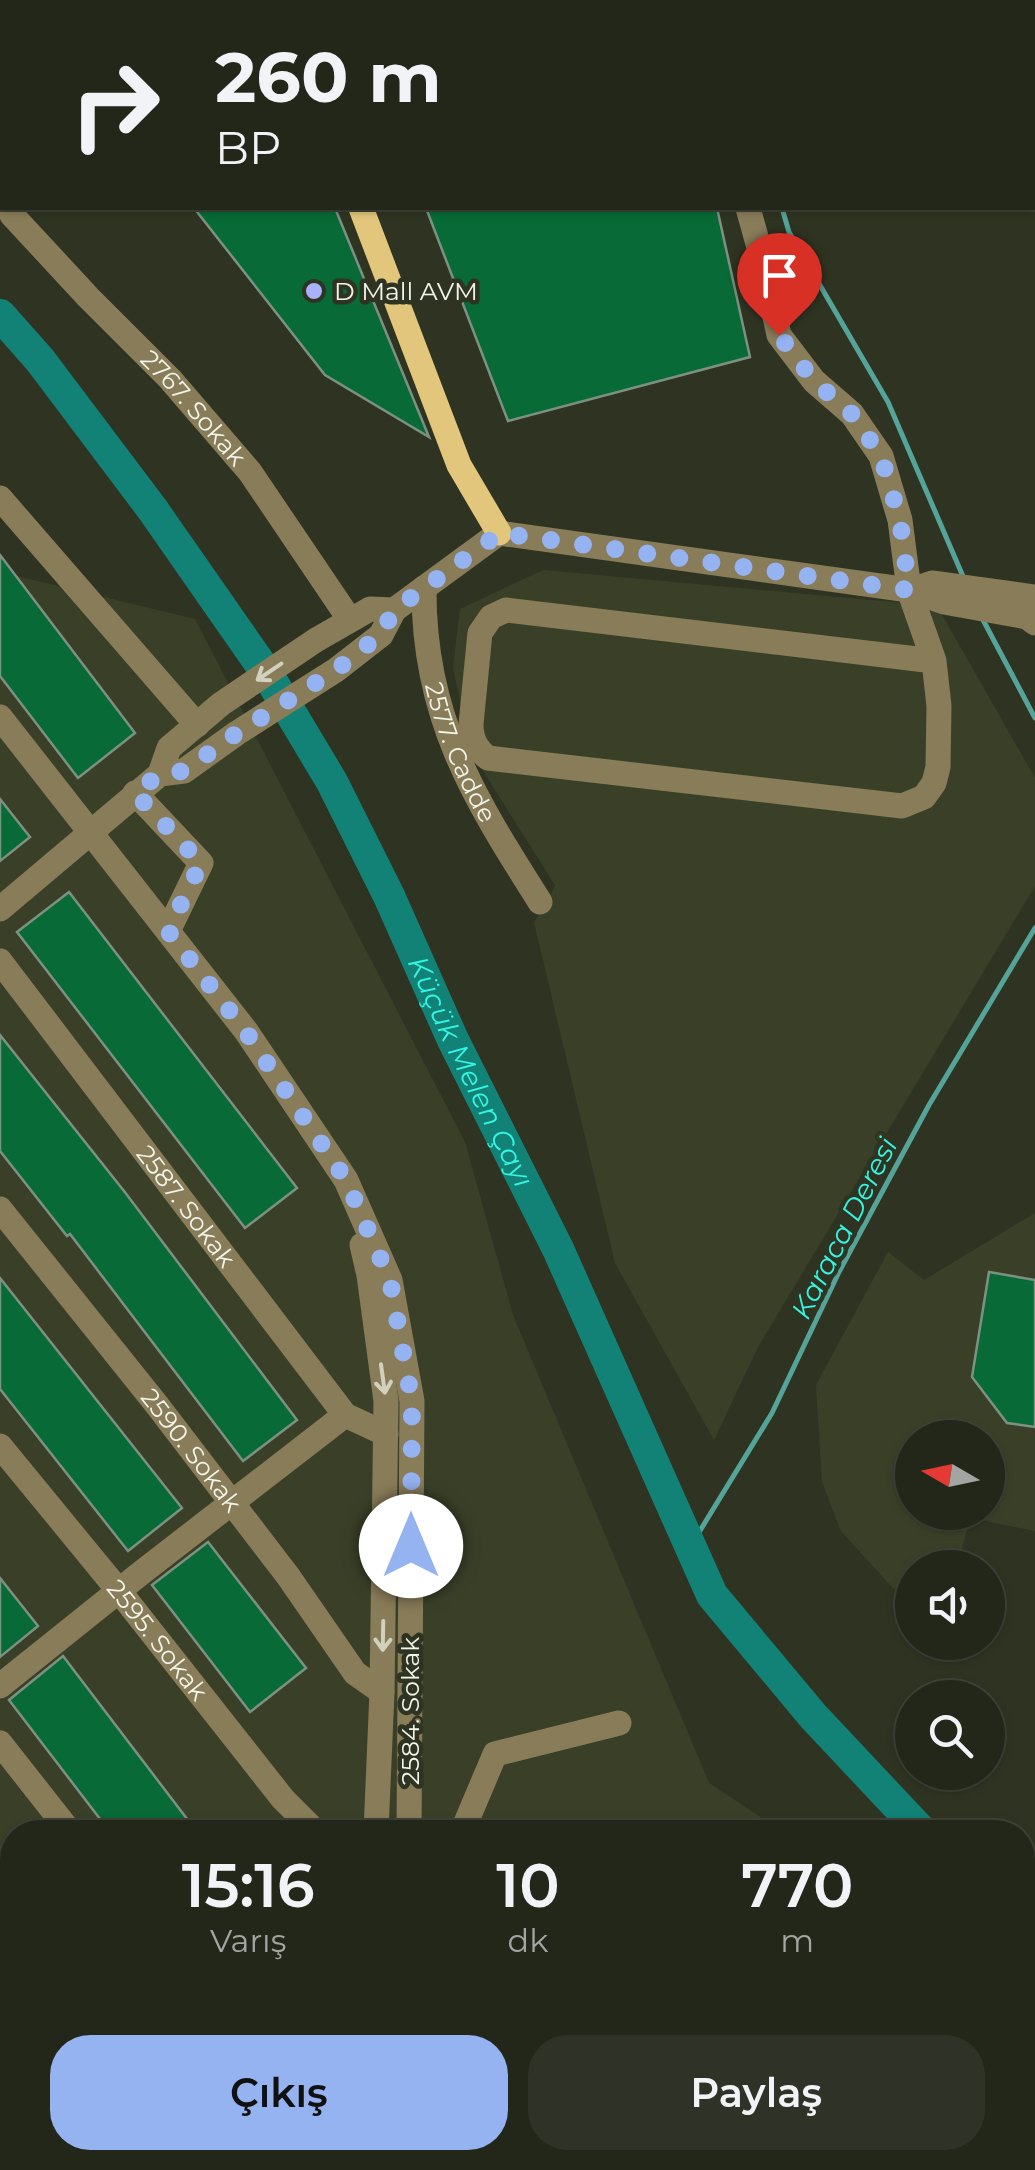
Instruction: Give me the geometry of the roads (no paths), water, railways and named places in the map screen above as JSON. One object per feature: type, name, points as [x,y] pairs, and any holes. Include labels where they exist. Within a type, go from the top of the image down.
[{"type":"main road","points":[[362,210],[459,465],[500,533]]},
{"type":"street","points":[[749,210],[779,335],[814,381],[852,414],[881,456],[928,592],[939,706],[937,775],[930,790],[902,806],[488,758],[476,746],[471,731],[480,632],[490,618],[506,610],[934,662]]},
{"type":"street","name":"2767. Sokak","points":[[12,215],[170,379],[250,472],[350,620]]},
{"type":"street","points":[[0,498],[197,725]]},
{"type":"street","points":[[0,909],[160,774],[184,771],[336,670],[381,634],[394,610],[500,533],[1027,608]]},
{"type":"street","name":"2577. Cadde","points":[[424,588],[428,653],[444,724],[489,822],[540,902]]},
{"type":"street","points":[[160,774],[168,748],[221,704],[370,609],[394,610]]},
{"type":"street","name":"2584. Sokak","points":[[0,717],[246,1032],[346,1180],[390,1280],[412,1401],[409,1820]]},
{"type":"street","points":[[135,793],[201,863],[168,931]]},
{"type":"street","name":"2587. Sokak","points":[[0,961],[344,1415],[386,1434]]},
{"type":"street","name":"2584. Sokak","points":[[346,1180],[370,1275],[386,1402],[377,1820]]},
{"type":"street","name":"2590. Sokak","points":[[0,1209],[232,1502],[355,1673],[382,1692]]},
{"type":"street","points":[[0,1686],[344,1415]]},
{"type":"street","name":"2595. Sokak","points":[[0,1446],[304,1820]]},
{"type":"street","points":[[467,1820],[495,1754],[619,1723]]},
{"type":"street","points":[[0,1743],[61,1820]]},
{"type":"waterway","name":"Karaca Deresi","points":[[783,210],[789,232],[888,402],[965,581]]},
{"type":"waterway","name":"Küçük Melen Çayı","points":[[0,315],[40,360],[153,510],[268,675],[332,782],[389,896],[453,1040],[558,1249],[712,1595],[813,1716],[911,1820]]},
{"type":"waterway","name":"Karaca Deresi","points":[[982,618],[1035,718]]},
{"type":"waterway","name":"Karaca Deresi","points":[[690,1547],[772,1413],[839,1272],[929,1105],[1035,928]]},
{"type":"place","name":"D Mall AVM","points":[[314,291]]}]
